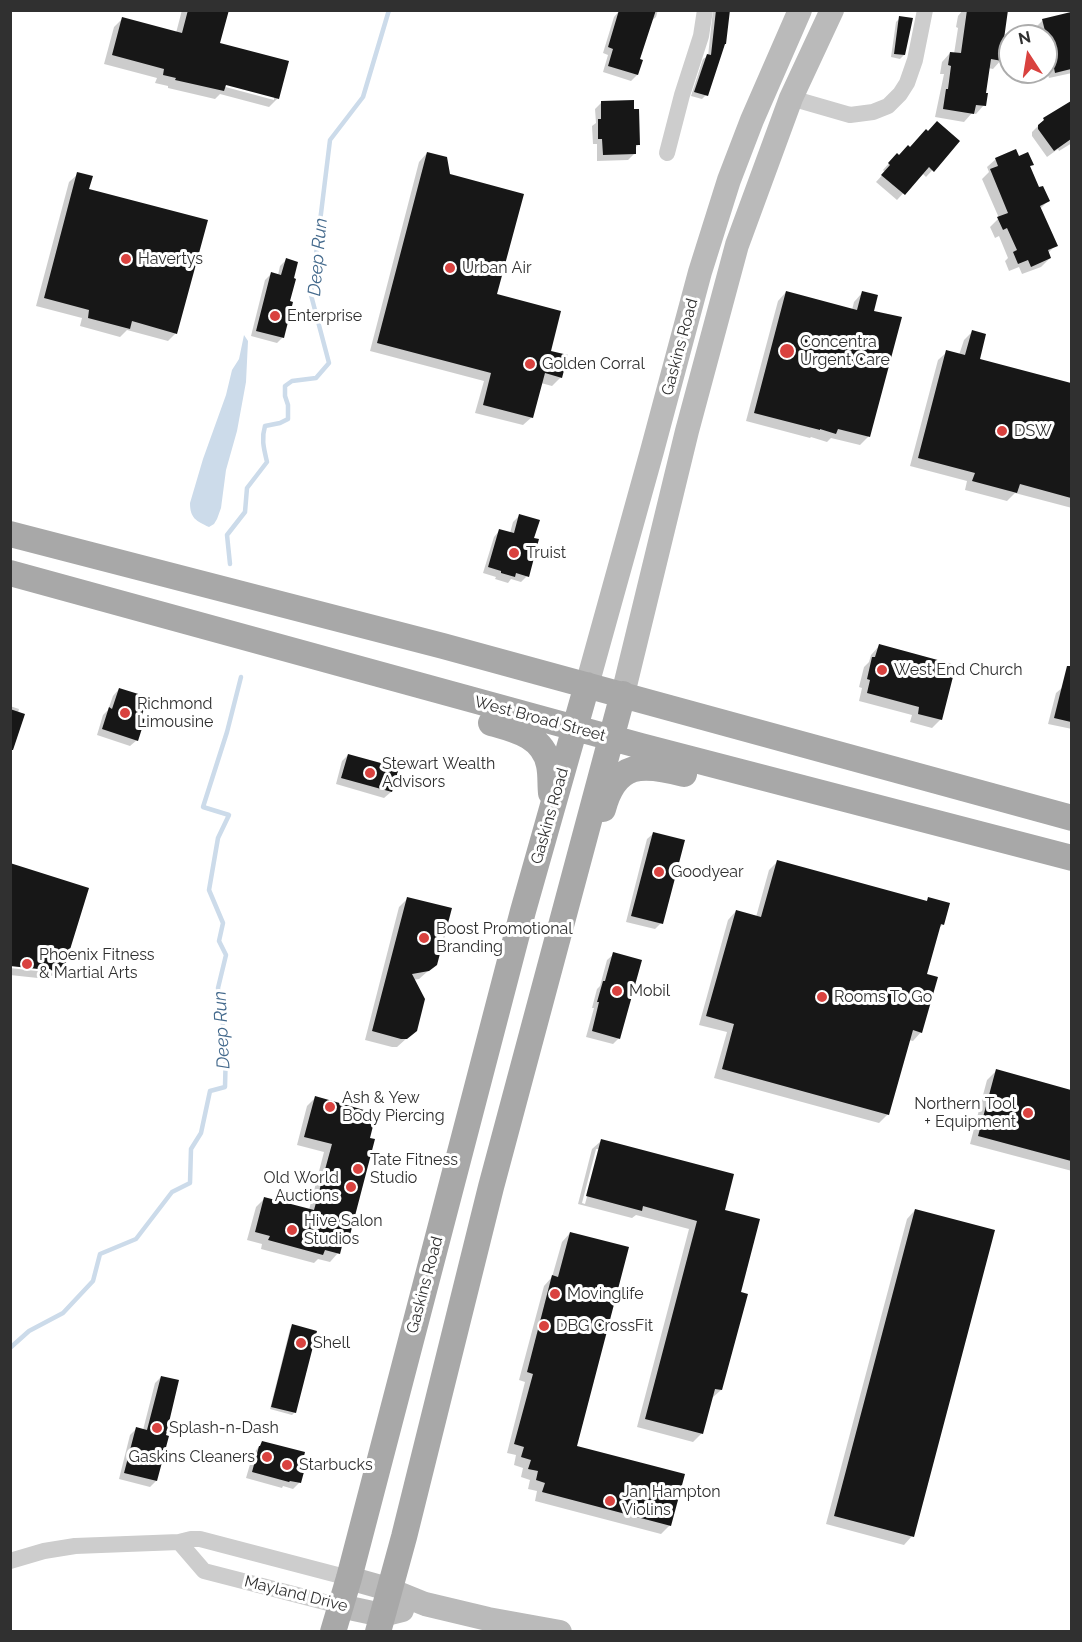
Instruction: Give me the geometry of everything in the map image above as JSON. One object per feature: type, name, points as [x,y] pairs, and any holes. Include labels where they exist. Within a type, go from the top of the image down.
[{"type":"main road","name":"Gaskins Road","points":[[333,1632],[514,946],[700,272],[729,180],[752,120],[800,10]]},
{"type":"main road","name":"Gaskins Road","points":[[380,1623],[404,1537],[491,1187],[623,694],[723,291],[750,205],[791,98],[832,10]]},
{"type":"main road","points":[[10,534],[623,694],[1071,818]]},
{"type":"main road","name":"West Broad Street","points":[[10,573],[611,738],[1071,858]]},
{"type":"main road","points":[[339,664],[392,696],[528,735],[546,755],[549,765],[552,808]]},
{"type":"main road","points":[[564,915],[584,882],[609,791],[618,778],[625,773],[643,767],[652,767],[696,778],[786,785]]},
{"type":"main road","name":"Mayland Drive","points":[[349,1578],[388,1589],[425,1604],[488,1619],[560,1632]]},
{"type":"main road","name":"Mayland Drive","points":[[340,1605],[380,1623],[425,1604]]},
{"type":"street","points":[[667,153],[701,36],[705,10]]},
{"type":"street","points":[[791,98],[850,115],[873,112],[888,106],[907,83],[915,60],[925,10]]},
{"type":"street","name":"Mayland Drive","points":[[10,1561],[44,1551],[75,1546],[179,1542],[200,1539],[349,1578]]},
{"type":"street","name":"Mayland Drive","points":[[179,1542],[204,1571],[340,1605]]},
{"type":"water","points":[[244,335],[248,341],[246,382],[237,431],[226,470],[221,508],[214,524],[209,527],[195,518],[191,512],[190,503],[226,395],[232,370],[239,359]]},
{"type":"building","points":[[188,10],[229,10],[220,43],[289,61],[279,99],[226,85],[224,91],[175,80],[176,78],[163,75],[164,69],[112,55],[122,17],[182,33]]},
{"type":"building","points":[[619,10],[656,10],[640,59],[643,60],[638,75],[608,66],[613,49],[608,47]]},
{"type":"building","points":[[716,10],[730,10],[726,44],[708,96],[694,92],[707,54],[711,55]]},
{"type":"building","points":[[967,10],[1008,10],[1006,24],[998,24],[998,60],[991,59],[986,106],[976,105],[974,114],[943,109],[951,66],[948,65],[950,52],[961,53]]},
{"type":"building","points":[[1071,12],[1071,69],[1058,72],[1058,24],[1043,24],[1042,19]]},
{"type":"building","points":[[899,16],[913,18],[905,55],[894,54]]},
{"type":"building","points":[[634,100],[634,109],[639,109],[640,145],[636,145],[636,154],[603,155],[602,139],[598,139],[601,101]]},
{"type":"building","points":[[1071,101],[1071,139],[1054,151],[1038,129],[1038,125],[1044,120],[1043,118]]},
{"type":"building","points":[[937,121],[960,141],[934,172],[929,167],[905,195],[881,175],[897,153],[899,155],[908,145],[910,147],[926,129],[928,131]]},
{"type":"building","points":[[1016,149],[1019,156],[1028,152],[1034,165],[1030,166],[1039,187],[1043,186],[1050,201],[1040,206],[1058,246],[1048,250],[1051,258],[1031,267],[1028,260],[1018,264],[1013,252],[1017,250],[1007,228],[1003,230],[997,217],[1008,213],[990,169],[998,166],[995,158]]},
{"type":"building","name":"Urban Air","points":[[427,152],[447,157],[450,174],[524,194],[497,294],[561,311],[551,351],[568,355],[562,378],[545,373],[533,418],[483,405],[491,373],[377,343]]},
{"type":"building","name":"Havertys","points":[[77,172],[93,176],[89,189],[208,220],[177,334],[132,321],[130,329],[88,318],[89,310],[44,298]]},
{"type":"building","name":"Enterprise","points":[[286,258],[298,262],[290,301],[293,302],[284,338],[256,331],[271,272],[281,275]]},
{"type":"building","points":[[786,291],[857,310],[862,291],[878,295],[874,311],[902,317],[870,437],[838,429],[836,434],[754,413]]},
{"type":"building","points":[[972,330],[986,334],[980,359],[1071,383],[1071,498],[1020,484],[1017,493],[972,481],[975,473],[918,458],[946,350],[965,355]]},
{"type":"building","name":"Truist","points":[[519,514],[540,520],[534,538],[539,539],[529,577],[516,573],[515,577],[488,567],[499,529],[514,533]]},
{"type":"building","points":[[879,644],[956,665],[942,720],[918,714],[919,707],[867,693],[870,680],[867,679],[872,657],[875,657]]},
{"type":"building","points":[[1067,666],[1071,666],[1071,722],[1054,718]]},
{"type":"building","name":"Richmond Limousine","points":[[119,688],[148,697],[141,718],[145,719],[138,741],[102,729],[109,707],[112,709]]},
{"type":"building","points":[[10,709],[25,714],[13,750],[10,750]]},
{"type":"building","name":"Stewart Wealth Advisors","points":[[348,754],[399,768],[392,792],[341,778]]},
{"type":"building","name":"Goodyear","points":[[653,832],[685,840],[663,924],[631,916]]},
{"type":"building","name":"Rooms To Go","points":[[777,860],[927,901],[928,897],[950,903],[944,925],[941,924],[927,974],[938,977],[922,1033],[913,1030],[889,1115],[722,1069],[734,1024],[706,1016],[736,910],[761,917]]},
{"type":"building","points":[[10,863],[89,888],[64,969],[58,968],[57,971],[10,966]]},
{"type":"building","points":[[407,897],[452,908],[437,965],[429,971],[412,974],[425,999],[417,1031],[407,1039],[401,1039],[372,1031]]},
{"type":"building","name":"Mobil","points":[[613,952],[642,960],[620,1039],[592,1031],[599,1002],[597,1002]]},
{"type":"building","name":"Northern Tool + Equipment","points":[[996,1069],[1071,1090],[1071,1161],[978,1136]]},
{"type":"building","points":[[315,1096],[364,1110],[363,1115],[375,1118],[370,1138],[375,1139],[350,1235],[345,1234],[340,1254],[325,1250],[323,1255],[268,1240],[270,1236],[255,1232],[264,1197],[314,1210],[332,1144],[304,1137]]},
{"type":"building","points":[[601,1139],[734,1174],[725,1210],[760,1219],[741,1292],[748,1294],[722,1390],[715,1389],[703,1434],[645,1419],[697,1221],[643,1206],[642,1211],[586,1196]]},
{"type":"building","points":[[915,1209],[995,1230],[914,1537],[834,1516]]},
{"type":"building","points":[[570,1232],[629,1247],[577,1446],[685,1474],[671,1526],[542,1492],[545,1483],[536,1480],[538,1471],[528,1469],[531,1460],[521,1457],[524,1447],[514,1444],[533,1374],[527,1372],[552,1275],[558,1277]]},
{"type":"building","name":"Shell","points":[[292,1324],[317,1331],[296,1413],[271,1407]]},
{"type":"building","name":"Splash-n-Dash","points":[[161,1376],[179,1380],[166,1435],[169,1436],[157,1481],[124,1473],[136,1427],[147,1430]]},
{"type":"building","points":[[262,1441],[305,1452],[304,1456],[308,1457],[301,1483],[252,1472]]},
{"type":"waterway","name":"Deep Run","points":[[230,564],[227,535],[245,512],[247,488],[267,462],[263,440],[265,426],[288,419],[285,386],[292,381],[316,378],[329,363],[311,295],[330,140],[363,97],[389,10]]},
{"type":"waterway","name":"Deep Run","points":[[10,1348],[29,1331],[63,1313],[93,1281],[100,1254],[136,1239],[172,1192],[190,1183],[191,1149],[201,1133],[210,1091],[225,1087],[226,1048],[218,988],[226,955],[219,941],[223,923],[209,890],[218,838],[229,815],[203,807],[227,732],[241,677]]},
{"type":"place","name":"Havertys","points":[[126,259]]},
{"type":"place","name":"Urban Air","points":[[450,268]]},
{"type":"place","name":"Enterprise","points":[[275,316]]},
{"type":"place","name":"Concentra Urgent Care","points":[[787,351]]},
{"type":"place","name":"Golden Corral","points":[[530,364]]},
{"type":"place","name":"DSW","points":[[1002,431]]},
{"type":"place","name":"Truist","points":[[514,553]]},
{"type":"place","name":"West End Church","points":[[882,670]]},
{"type":"place","name":"Richmond Limousine","points":[[125,713]]},
{"type":"place","name":"Stewart Wealth Advisors","points":[[370,773]]},
{"type":"place","name":"Goodyear","points":[[659,872]]},
{"type":"place","name":"Boost Promotional Branding","points":[[424,938]]},
{"type":"place","name":"Phoenix Fitness & Martial Arts","points":[[27,964]]},
{"type":"place","name":"Mobil","points":[[617,991]]},
{"type":"place","name":"Rooms To Go","points":[[822,997]]},
{"type":"place","name":"Ash & Yew Body Piercing","points":[[330,1107]]},
{"type":"place","name":"Northern Tool + Equipment","points":[[1028,1113]]},
{"type":"place","name":"Tate Fitness Studio","points":[[358,1169]]},
{"type":"place","name":"Old World Auctions","points":[[351,1187]]},
{"type":"place","name":"Hive Salon Studios","points":[[292,1230]]},
{"type":"place","name":"Movinglife","points":[[555,1294]]},
{"type":"place","name":"DBG CrossFit","points":[[544,1326]]},
{"type":"place","name":"Shell","points":[[301,1343]]},
{"type":"place","name":"Splash-n-Dash","points":[[157,1428]]},
{"type":"place","name":"Gaskins Cleaners","points":[[267,1457]]},
{"type":"place","name":"Starbucks","points":[[287,1465]]},
{"type":"place","name":"Jan Hampton Violins","points":[[610,1501]]}]
